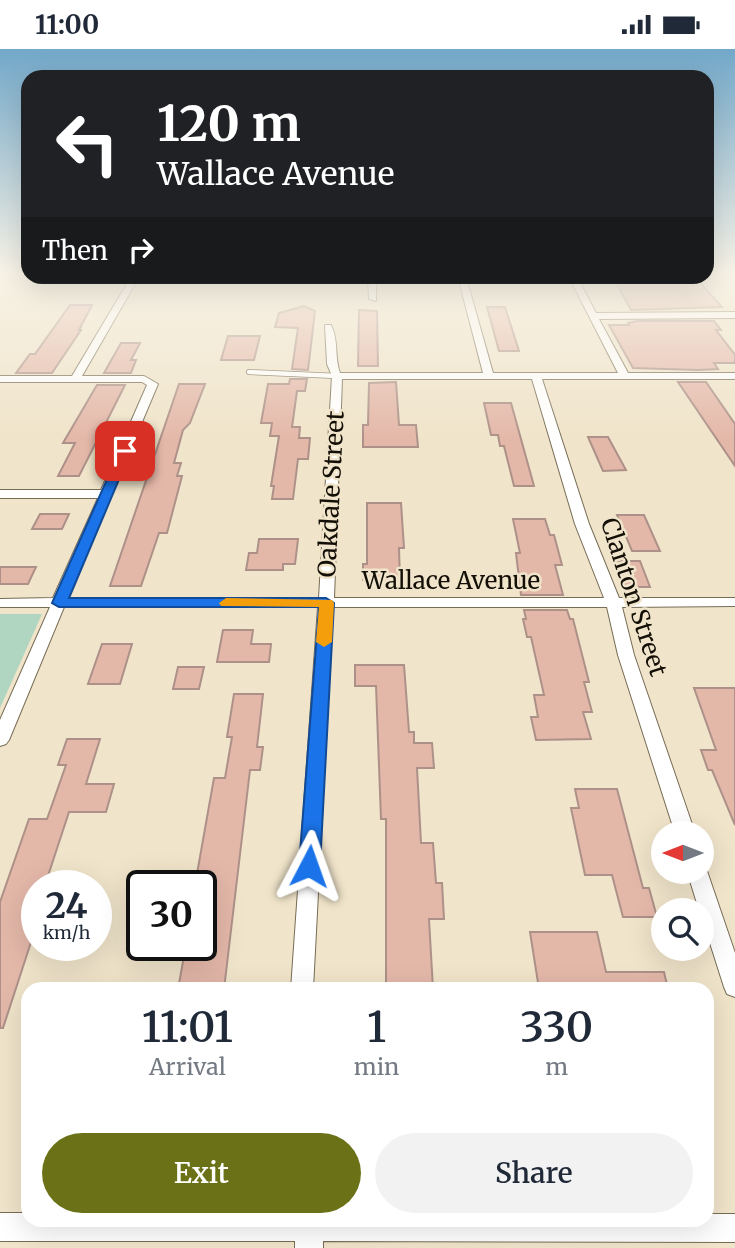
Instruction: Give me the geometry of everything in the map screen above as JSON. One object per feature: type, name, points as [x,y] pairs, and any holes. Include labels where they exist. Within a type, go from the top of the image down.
[{"type":"street","points":[[75,379],[106,327]]},
{"type":"street","name":"Oakdale Street","points":[[302,982],[337,376],[331,367],[332,335],[328,327]]},
{"type":"street","points":[[476,327],[489,377]]},
{"type":"street","points":[[600,327],[625,376]]},
{"type":"street","points":[[337,376],[734,377]]},
{"type":"street","name":"Clanton Street","points":[[536,377],[582,524],[613,602],[626,655],[681,821]]},
{"type":"street","points":[[0,391],[4,379],[148,380],[153,384],[0,740]]},
{"type":"street","points":[[0,494],[107,494]]},
{"type":"street","name":"Wallace Avenue","points":[[0,603],[735,602]]},
{"type":"street","points":[[701,884],[735,987]]},
{"type":"street","points":[[0,1227],[308,1232],[735,1228]]},
{"type":"lane","points":[[249,372],[337,376]]},
{"type":"green space","points":[[0,614],[42,614],[0,708]]},
{"type":"building","points":[[54,327],[81,327],[52,373],[16,373],[30,354],[35,354]]},
{"type":"building","points":[[275,327],[313,327],[308,370],[292,369],[298,328]]},
{"type":"building","points":[[359,327],[377,327],[378,366],[358,366]]},
{"type":"building","points":[[492,327],[511,327],[519,351],[499,351]]},
{"type":"building","points":[[610,327],[719,327],[721,330],[716,330],[735,355],[735,363],[714,363],[718,369],[633,368]]},
{"type":"building","points":[[228,336],[260,336],[254,360],[221,360]]},
{"type":"building","points":[[121,343],[140,343],[131,360],[136,360],[131,373],[104,373]]},
{"type":"building","points":[[290,379],[307,379],[305,391],[297,391],[292,427],[300,427],[299,438],[310,438],[308,459],[298,459],[293,499],[272,499],[274,486],[271,486],[279,436],[270,436],[272,423],[261,423],[268,384],[289,384]]},
{"type":"building","points":[[396,382],[399,425],[416,425],[418,447],[363,447],[363,425],[368,425],[369,383]]},
{"type":"building","points":[[678,382],[706,382],[735,424],[735,466]]},
{"type":"building","points":[[179,384],[205,384],[190,423],[183,430],[174,463],[181,463],[177,476],[182,476],[167,533],[159,533],[141,586],[110,586]]},
{"type":"building","points":[[97,385],[125,385],[79,476],[58,476],[75,443],[63,443]]},
{"type":"building","points":[[484,403],[511,403],[534,486],[514,486],[504,446],[500,446],[498,435],[491,435]]},
{"type":"building","points":[[588,437],[608,437],[626,470],[603,471]]},
{"type":"building","points":[[367,503],[401,503],[404,548],[399,548],[400,580],[363,580],[363,564],[367,564]]},
{"type":"building","points":[[40,514],[69,514],[62,529],[32,529]]},
{"type":"building","points":[[617,515],[644,515],[660,551],[632,551]]},
{"type":"building","points":[[513,519],[545,519],[550,535],[554,535],[562,565],[555,565],[563,595],[521,595],[516,553],[520,553]]},
{"type":"building","points":[[259,539],[298,539],[295,564],[283,564],[283,570],[246,570],[249,553],[257,553]]},
{"type":"building","points":[[616,561],[640,561],[650,587],[626,587]]},
{"type":"building","points":[[0,567],[36,567],[28,584],[0,584]]},
{"type":"building","points":[[524,610],[567,610],[570,619],[573,619],[589,682],[584,682],[592,712],[583,712],[591,739],[536,740],[531,717],[538,717],[534,695],[544,695],[531,637],[527,637]]},
{"type":"building","points":[[223,630],[253,630],[251,644],[271,644],[269,662],[217,662]]},
{"type":"building","points":[[102,644],[132,644],[120,684],[88,684]]},
{"type":"building","points":[[355,665],[404,665],[409,732],[414,732],[414,743],[432,743],[434,768],[417,768],[421,843],[433,843],[436,883],[442,883],[444,919],[429,919],[433,982],[386,982],[386,819],[381,819],[376,686],[355,686]]},
{"type":"building","points":[[178,667],[204,667],[199,689],[173,689]]},
{"type":"building","points":[[694,688],[735,688],[735,825],[701,750],[716,750]]},
{"type":"building","points":[[234,694],[263,694],[257,747],[263,747],[260,770],[250,770],[225,982],[179,982],[183,961],[217,961],[217,870],[198,870],[214,778],[225,778],[232,737],[227,737]]},
{"type":"building","points":[[67,739],[100,739],[86,784],[114,784],[106,812],[69,812],[50,870],[21,870],[21,961],[25,961],[3,1028],[0,1028],[0,902],[29,819],[47,819],[66,765],[58,765]]},
{"type":"building","points":[[575,789],[617,789],[643,888],[649,888],[652,898],[651,917],[623,917],[612,875],[585,875],[571,808],[579,808]]},
{"type":"building","points":[[530,932],[597,932],[606,972],[664,972],[666,982],[538,982]]},
{"type":"slow traffic","points":[[226,603],[326,603],[324,642]]},
{"type":"route","points":[[125,451],[59,603],[326,603],[309,866]]}]
